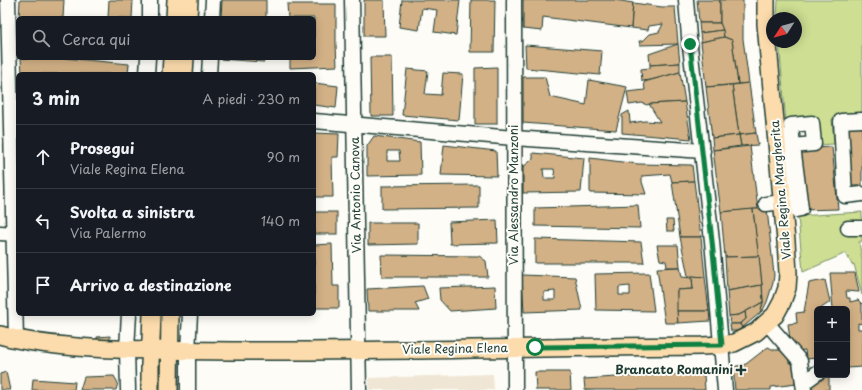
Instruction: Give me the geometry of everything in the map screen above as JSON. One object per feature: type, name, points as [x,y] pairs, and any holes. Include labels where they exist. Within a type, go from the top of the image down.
[{"type":"main road","points":[[174,16],[176,0]]},
{"type":"main road","points":[[188,16],[189,0]]},
{"type":"main road","name":"Viale Regina Margherita","points":[[722,345],[734,343],[745,338],[768,323],[780,308],[788,285],[788,261],[775,203],[776,137],[766,24],[766,0]]},
{"type":"main road","points":[[171,72],[172,60]]},
{"type":"main road","points":[[184,72],[185,60]]},
{"type":"main road","points":[[150,390],[152,316]]},
{"type":"main road","points":[[169,390],[170,316]]},
{"type":"main road","points":[[0,335],[16,339],[64,346],[127,349]]},
{"type":"main road","name":"Viale Regina Elena","points":[[127,349],[188,351],[358,351],[722,345]]},
{"type":"street","points":[[8,0],[11,234],[16,339]]},
{"type":"street","points":[[150,0],[150,16]]},
{"type":"street","points":[[212,16],[213,0]]},
{"type":"street","name":"Via Antonio Canova","points":[[352,0],[359,390]]},
{"type":"street","name":"Via Alessandro Manzoni","points":[[514,0],[515,390]]},
{"type":"street","points":[[686,0],[722,345],[725,390]]},
{"type":"street","points":[[147,72],[148,60]]},
{"type":"street","points":[[209,72],[210,60]]},
{"type":"street","points":[[862,120],[841,121],[845,196],[862,194]]},
{"type":"street","points":[[316,121],[514,138],[702,151]]},
{"type":"street","points":[[776,137],[788,136],[796,210],[800,209],[793,146]]},
{"type":"street","points":[[128,390],[127,349],[129,316]]},
{"type":"street","points":[[188,390],[190,316]]},
{"type":"street","points":[[768,323],[800,361],[802,388]]},
{"type":"street","points":[[802,388],[814,376]]},
{"type":"shaded area","points":[[493,374],[494,390],[369,390],[369,378]]},
{"type":"green space","points":[[778,0],[862,0],[862,117],[832,119],[834,144],[816,145],[815,121],[786,123],[780,48],[802,48],[802,12],[777,12]]},
{"type":"green space","points":[[862,212],[862,241],[859,242],[862,259],[862,295],[854,264],[852,265],[846,253],[803,272],[798,216]]},
{"type":"building","points":[[20,0],[64,0],[63,16],[19,16]]},
{"type":"building","points":[[109,0],[133,0],[132,16],[108,16]]},
{"type":"building","points":[[222,0],[266,0],[266,16],[221,16]]},
{"type":"building","points":[[364,0],[384,0],[385,36],[364,36]]},
{"type":"building","points":[[402,0],[460,0],[456,35],[434,32],[437,10],[422,8],[419,30],[399,27]]},
{"type":"building","points":[[471,0],[495,0],[494,52],[470,52]]},
{"type":"building","points":[[523,0],[615,0],[633,3],[631,28],[543,17],[542,31],[523,29]]},
{"type":"building","points":[[697,0],[720,0],[720,23],[699,23]]},
{"type":"building","points":[[720,0],[743,0],[743,39],[749,83],[738,84],[732,40],[724,37],[720,23]]},
{"type":"building","points":[[633,3],[662,7],[675,7],[678,44],[640,45],[639,41],[643,41],[650,34],[659,32],[663,24],[649,26],[648,30],[631,28]]},
{"type":"building","points":[[287,4],[336,4],[337,66],[290,68],[290,60],[316,60],[316,16],[288,16]]},
{"type":"building","points":[[699,23],[720,23],[723,30],[700,33]]},
{"type":"building","points":[[723,30],[724,37],[701,42],[700,33]]},
{"type":"building","points":[[724,37],[732,40],[738,84],[706,87],[701,42]]},
{"type":"building","points":[[678,44],[680,63],[650,65],[649,54]]},
{"type":"building","points":[[525,45],[602,51],[600,75],[526,68]]},
{"type":"building","points":[[370,57],[392,57],[393,116],[371,116]]},
{"type":"building","points":[[21,60],[86,60],[129,64],[128,72],[22,72]]},
{"type":"building","points":[[233,60],[264,60],[264,62]]},
{"type":"building","points":[[680,63],[680,72],[642,81],[641,69],[650,68],[650,65]]},
{"type":"building","points":[[497,67],[497,124],[475,124],[475,68]]},
{"type":"building","points":[[407,69],[428,71],[425,94],[441,95],[443,73],[463,74],[459,120],[402,115]]},
{"type":"building","points":[[680,72],[685,102],[647,105],[642,103],[629,105],[627,92],[645,90],[644,82]]},
{"type":"building","points":[[523,77],[545,77],[550,97],[586,105],[589,80],[627,87],[616,130],[523,123]]},
{"type":"building","points":[[316,83],[338,86],[336,108],[316,105]]},
{"type":"building","points":[[749,83],[756,133],[739,135],[732,85]]},
{"type":"building","points":[[732,85],[739,135],[712,138],[706,87]]},
{"type":"building","points":[[685,102],[691,139],[622,133],[622,115],[629,111],[630,123],[645,121],[660,122],[649,104]]},
{"type":"building","points":[[849,124],[862,124],[862,186],[851,186]]},
{"type":"building","points":[[316,133],[339,134],[338,157],[332,157],[333,197],[316,197]]},
{"type":"building","points":[[756,133],[758,145],[741,146],[739,135]]},
{"type":"building","points":[[739,135],[741,146],[713,150],[712,138]]},
{"type":"building","points":[[374,136],[420,142],[421,175],[367,176],[367,146]],"holes":[[[387,151],[399,151],[400,161],[387,161]]]},
{"type":"building","points":[[444,145],[496,151],[497,176],[441,175]]},
{"type":"building","points":[[750,146],[758,209],[721,212],[713,150]]},
{"type":"building","points":[[832,147],[838,209],[802,210],[795,149]]},
{"type":"building","points":[[533,153],[584,158],[581,192],[523,193],[523,167],[533,159]],"holes":[[[543,169],[554,169],[555,178],[544,178]]]},
{"type":"building","points":[[590,158],[638,164],[692,165],[694,181],[672,182],[670,174],[642,176],[642,182],[646,194],[590,193]]},
{"type":"building","points":[[694,181],[701,237],[680,237],[672,182]]},
{"type":"building","points":[[479,185],[479,208],[382,209],[382,186]]},
{"type":"building","points":[[638,205],[640,228],[535,226],[535,208]]},
{"type":"building","points":[[753,209],[759,256],[725,257],[721,212]]},
{"type":"building","points":[[753,209],[767,209],[774,275],[767,302],[760,313],[763,302],[762,285]]},
{"type":"building","points":[[316,212],[337,212],[337,234],[316,234]]},
{"type":"building","points":[[497,220],[498,243],[450,244],[449,222]]},
{"type":"building","points":[[666,220],[673,220],[674,231],[667,231]]},
{"type":"building","points":[[368,223],[418,223],[418,244],[368,245]]},
{"type":"building","points":[[680,237],[701,237],[705,277],[688,276]]},
{"type":"building","points":[[535,239],[641,242],[644,263],[535,263]]},
{"type":"building","points":[[332,244],[333,286],[339,286],[339,308],[316,308],[316,245]]},
{"type":"building","points":[[657,245],[678,245],[680,267],[667,267],[666,261],[660,260]]},
{"type":"building","points":[[381,255],[479,256],[486,261],[488,277],[382,277]]},
{"type":"building","points":[[759,256],[762,285],[727,291],[725,257]]},
{"type":"building","points":[[680,267],[682,277],[692,278],[693,289],[677,290],[678,323],[665,323],[657,268]]},
{"type":"building","points":[[649,273],[654,311],[596,310],[595,274]],"holes":[[[630,286],[630,295],[619,295],[619,287]]]},
{"type":"building","points":[[830,273],[855,273],[859,292],[846,291],[847,298],[850,298],[850,302],[858,300],[862,304],[862,324],[858,323],[858,329],[862,329],[862,367],[850,368],[850,306],[833,306]]},
{"type":"building","points":[[522,275],[575,277],[582,310],[524,312]],"holes":[[[555,291],[555,300],[544,300],[544,292]]]},
{"type":"building","points":[[692,276],[705,277],[709,311],[677,311],[677,290],[693,289]]},
{"type":"building","points":[[825,280],[830,302],[824,306],[814,306],[814,358],[806,359],[805,350],[794,351],[790,340],[788,324],[797,323],[796,313],[804,312],[809,283]]},
{"type":"building","points":[[762,285],[763,302],[739,315],[729,316],[727,291]]},
{"type":"building","points":[[423,286],[428,299],[415,303],[419,311],[368,311],[367,289]]},
{"type":"building","points":[[495,286],[496,308],[450,311],[440,300],[439,288]]},
{"type":"building","points":[[763,302],[760,313],[742,328],[740,324],[746,319],[745,312]]},
{"type":"building","points":[[677,311],[709,311],[710,321],[678,323]]},
{"type":"building","points":[[745,312],[746,319],[740,324],[730,324],[729,316],[739,315]]},
{"type":"building","points":[[730,324],[740,324],[742,328],[737,331],[731,331]]},
{"type":"building","points":[[110,336],[109,345],[97,345],[97,337]]},
{"type":"building","points":[[768,347],[774,350],[783,350],[788,353],[789,363],[792,362],[797,384],[771,387],[771,390],[735,390],[733,367],[746,364]]},
{"type":"building","points":[[6,372],[10,390],[0,390],[0,374]]},
{"type":"building","points":[[535,372],[570,372],[571,390],[536,390]]},
{"type":"building","points":[[665,374],[704,375],[705,390],[585,390],[584,379]]},
{"type":"building","points":[[114,376],[118,383],[116,390],[80,390],[84,377]]},
{"type":"building","points":[[824,378],[829,378],[829,390],[812,390],[811,384]]},
{"type":"building","points":[[33,379],[75,382],[74,390],[32,390]]},
{"type":"place","name":"Brancato Romanini","points":[[741,370]]},
{"type":"route","points":[[535,347],[722,345],[690,44]]}]
